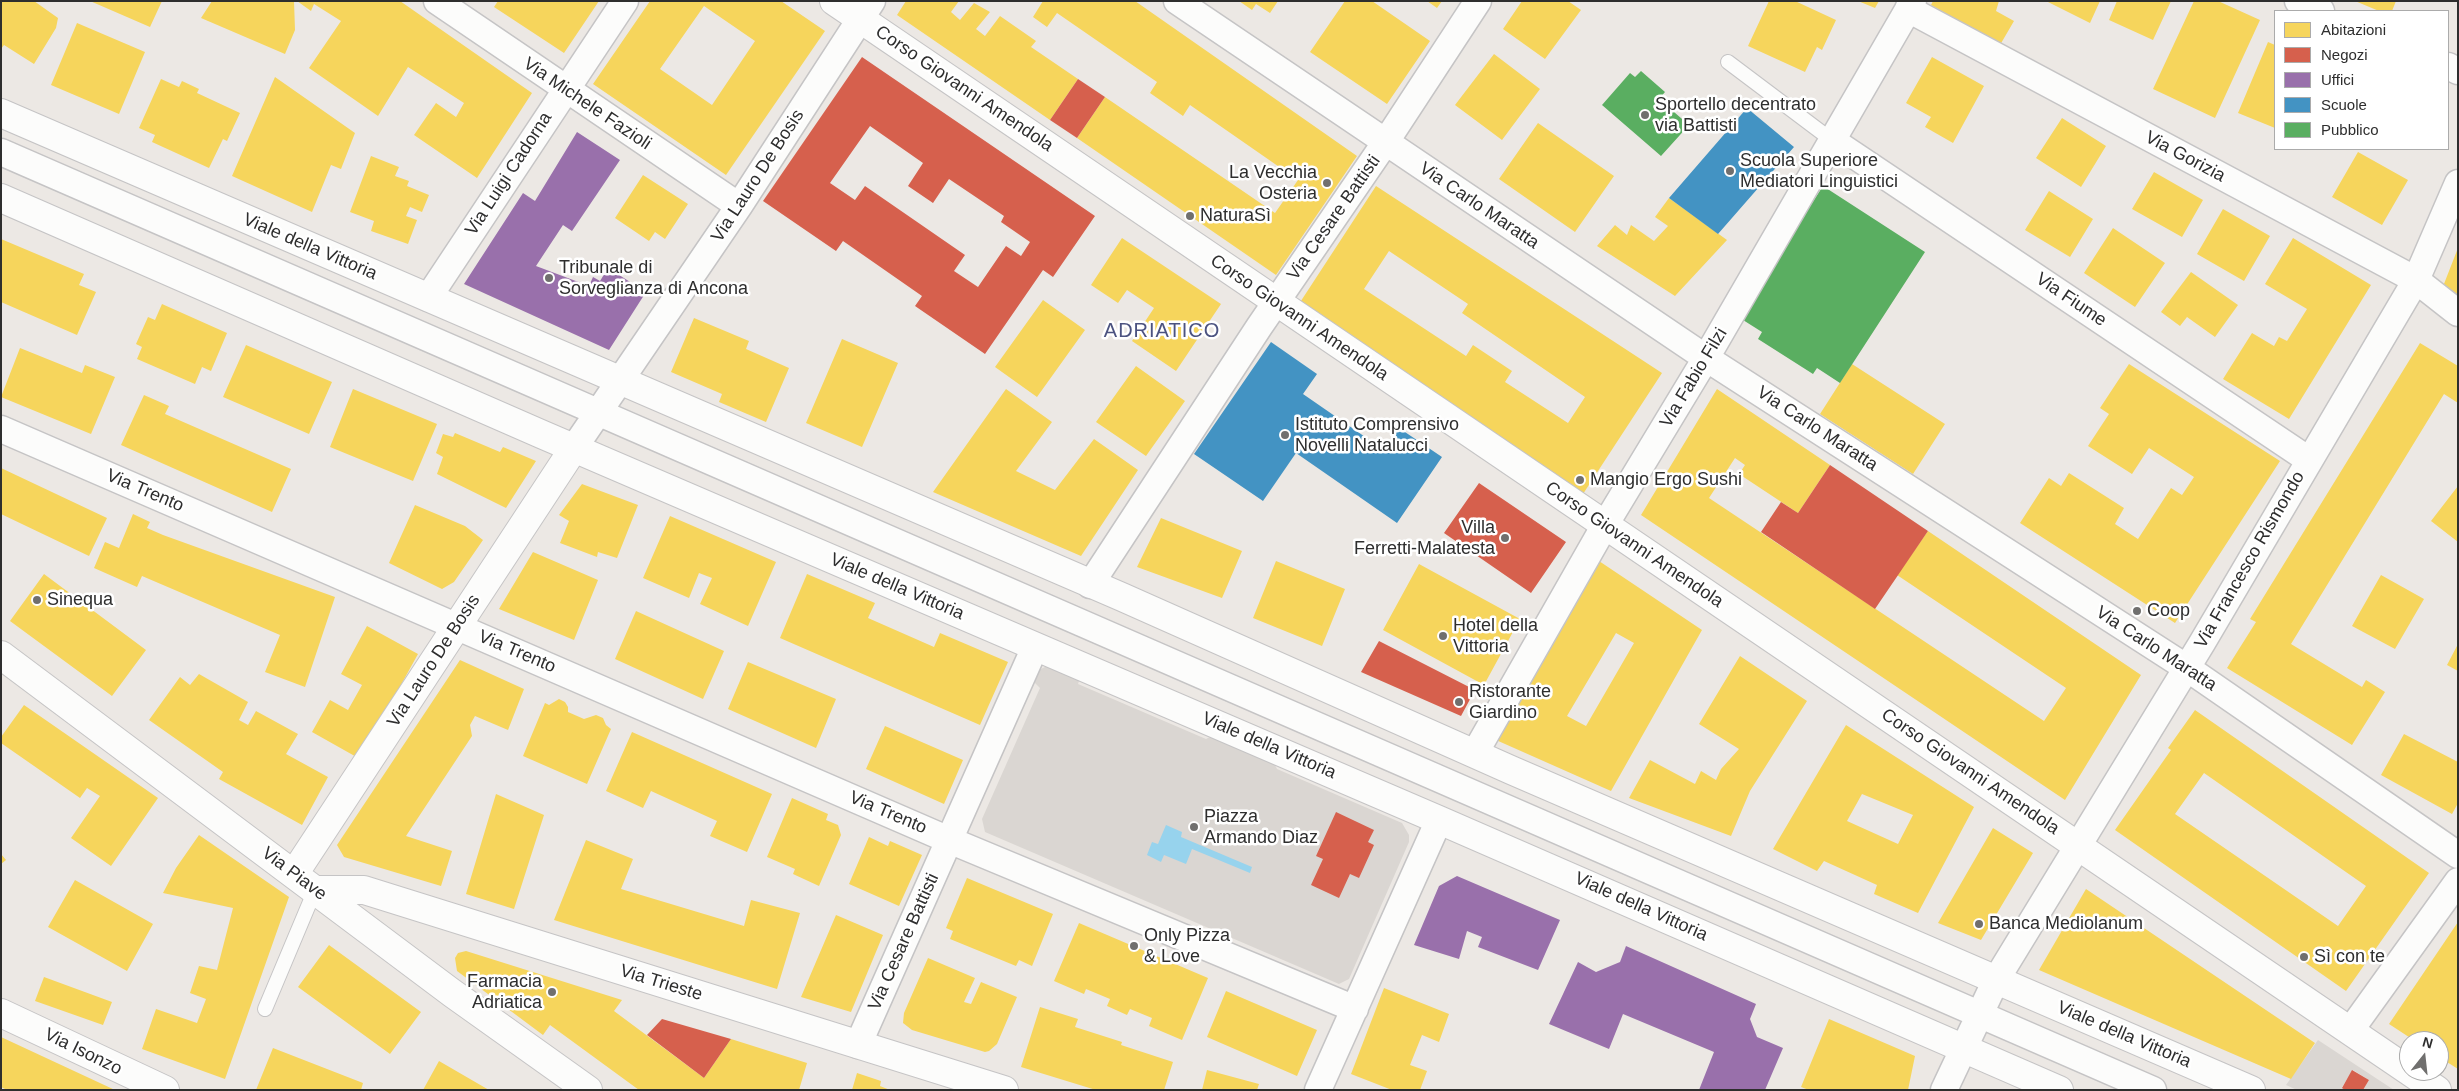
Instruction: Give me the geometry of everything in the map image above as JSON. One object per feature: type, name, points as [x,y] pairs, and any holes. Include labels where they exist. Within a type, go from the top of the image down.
[{"type":"street","name":"Via Michele Fazioli","points":[[437,1],[565,90],[739,206]]},
{"type":"street","name":"Via Luigi Cadorna","points":[[428,298],[625,1]]},
{"type":"street","name":"Corso Giovanni Amendola","points":[[834,1],[866,10],[1276,302],[2399,1064]]},
{"type":"street","name":"Via Carlo Maratta","points":[[1177,1],[1706,358],[2187,668],[2458,855]]},
{"type":"street","name":"Via Cesare Battisti","points":[[1090,585],[1276,302],[1385,143],[1478,1]]},
{"type":"street","points":[[2298,1],[2319,10]]},
{"type":"street","name":"Via Fabio Filzi","points":[[1475,753],[1605,525],[1834,141],[1910,5]]},
{"type":"street","name":"Via Gorizia","points":[[1910,5],[2416,280],[2458,313]]},
{"type":"street","name":"Via Lauro De Bosis","points":[[619,381],[739,206],[866,10]]},
{"type":"street","name":"Viale della Vittoria","points":[[1,114],[2251,1090]]},
{"type":"street","name":"Via Fiume","points":[[1834,141],[2309,460]]},
{"type":"street","name":"Viale della Vittoria","points":[[1,152],[2153,1090]]},
{"type":"street","name":"Via Francesco Rismondo","points":[[1996,980],[2187,668],[2416,280],[2458,183]]},
{"type":"street","name":"Viale della Vittoria","points":[[1,198],[574,448],[1439,820],[2059,1090]]},
{"type":"street","points":[[574,448],[619,381]]},
{"type":"street","name":"Via Trento","points":[[1,429],[949,840]]},
{"type":"street","name":"Via Lauro De Bosis","points":[[305,882],[457,627],[574,448]]},
{"type":"street","points":[[1035,647],[949,840],[1355,1009]]},
{"type":"street","name":"Via Piave","points":[[1,655],[452,993],[588,1090]]},
{"type":"street","points":[[1318,1090],[1439,820]]},
{"type":"street","name":"Via Cesare Battisti","points":[[858,1044],[949,840]]},
{"type":"street","points":[[2350,1031],[2458,881]]},
{"type":"street","name":"Via Trieste","points":[[305,882],[364,890],[1004,1090]]},
{"type":"street","points":[[1944,1090],[1996,980]]},
{"type":"street","name":"Via Isonzo","points":[[1,1013],[165,1090]]},
{"type":"street","name":"Corso Giovanni Amendola","points":[[2424,1081],[2437,1090]]},
{"type":"lane","points":[[1728,62],[1834,141]]},
{"type":"lane","points":[[265,1009],[305,882]]},
{"type":"shaded area","name":"Piazza Armando Diaz","points":[[1053,663],[1081,675],[1078,684],[1206,739],[1216,734],[1271,757],[1277,769],[1402,823],[1409,835],[1409,842],[1349,979],[1339,984],[985,832],[982,819],[1040,688],[1034,682],[1037,671]]},
{"type":"shaded area","points":[[2318,1040],[2394,1090],[2363,1090],[2369,1080],[2353,1070],[2342,1087],[2345,1090],[2297,1090],[2286,1085]]},
{"type":"water","points":[[1166,825],[1182,832],[1181,837],[1252,867],[1250,873],[1192,849],[1186,864],[1164,855],[1161,862],[1147,855],[1152,842],[1158,844]]},
{"type":"building: Abitazioni","points":[[1,1],[34,1],[58,18],[56,28],[34,64],[4,45],[1,49]]},
{"type":"building: Abitazioni","points":[[90,1],[162,1],[150,27]]},
{"type":"building: Abitazioni","points":[[212,1],[294,1],[295,30],[285,54],[201,18]]},
{"type":"building: Abitazioni","points":[[297,1],[400,1],[532,93],[477,178],[414,135],[436,103],[456,117],[464,103],[408,67],[378,116],[309,68],[341,21],[314,4],[311,11]]},
{"type":"building: Abitazioni","points":[[498,1],[599,1],[564,53],[494,7]]},
{"type":"building: Abitazioni","points":[[650,1],[781,1],[825,31],[726,175],[593,84]],"holes":[[[704,6],[755,41],[712,105],[660,69]]]},
{"type":"building: Abitazioni","points":[[906,1],[959,1],[951,12],[960,20],[974,3],[990,12],[976,29],[985,36],[1000,16],[1036,41],[1031,47],[1078,79],[1050,120],[897,15]]},
{"type":"building: Abitazioni","points":[[1043,1],[1135,1],[1357,156],[1276,275],[1077,138],[1105,97],[1275,213],[1298,180],[1190,105],[1183,116],[1150,93],[1157,82],[1057,13],[1047,27],[1033,17]]},
{"type":"building: Abitazioni","points":[[1239,1],[1278,1],[1270,13],[1256,4],[1252,10]]},
{"type":"building: Abitazioni","points":[[1345,1],[1372,1],[1430,41],[1387,104],[1310,52]]},
{"type":"building: Abitazioni","points":[[1427,1],[1442,1],[1437,8]]},
{"type":"building: Abitazioni","points":[[1522,1],[1568,1],[1581,10],[1545,59],[1503,29]]},
{"type":"building: Abitazioni","points":[[1769,1],[1795,1],[1836,20],[1822,50],[1817,47],[1805,72],[1748,46]]},
{"type":"building: Abitazioni","points":[[1858,1],[1879,1],[1875,8]]},
{"type":"building: Abitazioni","points":[[1933,1],[1999,1],[1996,11],[2014,21],[2000,45],[1931,5]]},
{"type":"building: Abitazioni","points":[[2046,1],[2100,1],[2090,23]]},
{"type":"building: Abitazioni","points":[[2117,1],[2171,1],[2153,40],[2109,20]]},
{"type":"building: Abitazioni","points":[[2194,1],[2218,1],[2260,20],[2215,118],[2153,89]]},
{"type":"building: Abitazioni","points":[[2355,1],[2396,1],[2392,10],[2377,10]]},
{"type":"building: Abitazioni","points":[[77,23],[145,52],[119,114],[51,85]]},
{"type":"building: Abitazioni","points":[[2268,42],[2274,45],[2274,128],[2238,113]]},
{"type":"building: Abitazioni","points":[[1494,54],[1540,89],[1502,140],[1455,105]]},
{"type":"building: Abitazioni","points":[[1932,57],[1984,86],[1953,143],[1925,127],[1931,117],[1906,103]]},
{"type":"building: Abitazioni","points":[[275,77],[355,133],[341,169],[331,165],[312,212],[232,176]]},
{"type":"building: Abitazioni","points":[[161,79],[179,87],[182,81],[199,89],[197,93],[240,113],[227,141],[223,139],[209,168],[152,142],[155,135],[139,128]]},
{"type":"building: Abitazioni","points":[[2062,118],[2106,146],[2081,187],[2036,158]]},
{"type":"building: Abitazioni","points":[[1538,123],[1614,176],[1575,232],[1499,179]]},
{"type":"building: Abitazioni","points":[[2358,152],[2408,180],[2382,225],[2332,197]]},
{"type":"building: Abitazioni","points":[[371,156],[399,167],[395,176],[409,181],[407,186],[429,195],[422,212],[410,207],[406,216],[417,220],[408,244],[371,231],[374,221],[350,212]]},
{"type":"building: Abitazioni","points":[[2154,172],[2203,200],[2182,237],[2132,209]]},
{"type":"building: Abitazioni","points":[[643,175],[688,204],[665,239],[655,232],[649,241],[615,218]]},
{"type":"building: Abitazioni","points":[[1376,186],[1662,373],[1583,494],[1297,307]],"holes":[[[1389,251],[1468,304],[1462,313],[1585,397],[1568,423],[1505,382],[1512,371],[1473,345],[1466,356],[1364,289]]]},
{"type":"building: Abitazioni","points":[[2049,191],[2093,219],[2070,257],[2025,230]]},
{"type":"building: Abitazioni","points":[[1669,198],[1727,240],[1675,296],[1597,246],[1615,225],[1627,235],[1631,225],[1654,241],[1668,226],[1655,217]]},
{"type":"building: Abitazioni","points":[[2223,209],[2270,236],[2244,281],[2197,254]]},
{"type":"building: Abitazioni","points":[[2113,228],[2165,263],[2135,307],[2084,273]]},
{"type":"building: Abitazioni","points":[[1122,238],[1221,304],[1176,371],[1132,341],[1154,308],[1127,290],[1118,303],[1091,285]]},
{"type":"building: Abitazioni","points":[[2293,238],[2371,285],[2289,419],[2223,379],[2252,333],[2274,346],[2279,337],[2287,341],[2307,309],[2265,284]]},
{"type":"building: Abitazioni","points":[[1,239],[84,274],[79,285],[96,292],[77,335],[1,302]]},
{"type":"building: Abitazioni","points":[[2458,248],[2458,295],[2442,289]]},
{"type":"building: Abitazioni","points":[[2191,272],[2238,305],[2215,337],[2187,317],[2180,326],[2161,312]]},
{"type":"building: Abitazioni","points":[[1043,300],[1085,330],[1037,397],[995,367]]},
{"type":"building: Abitazioni","points":[[162,304],[227,333],[211,371],[202,367],[195,384],[137,359],[142,347],[136,344],[148,317],[155,320]]},
{"type":"building: Abitazioni","points":[[694,318],[749,341],[746,349],[789,368],[766,422],[719,402],[722,394],[671,372]]},
{"type":"building: Abitazioni","points":[[842,339],[898,363],[862,447],[806,423]]},
{"type":"building: Abitazioni","points":[[2420,343],[2458,366],[2458,403],[2444,394],[2291,644],[2362,687],[2366,680],[2385,692],[2352,745],[2227,668],[2256,622],[2250,619]]},
{"type":"building: Abitazioni","points":[[246,345],[332,382],[309,434],[223,397]]},
{"type":"building: Abitazioni","points":[[20,348],[82,373],[85,365],[115,377],[91,434],[1,397]]},
{"type":"building: Abitazioni","points":[[1852,364],[1945,424],[1913,474],[1820,414]]},
{"type":"building: Abitazioni","points":[[2129,364],[2280,461],[2175,623],[2020,523],[2049,478],[2061,486],[2069,473],[2124,508],[2115,524],[2138,539],[2171,488],[2182,495],[2194,477],[2149,448],[2132,474],[2088,446],[2109,414],[2100,408]]},
{"type":"building: Abitazioni","points":[[1136,366],[1185,401],[1146,456],[1096,422]]},
{"type":"building: Abitazioni","points":[[353,389],[437,424],[413,481],[330,447]]},
{"type":"building: Abitazioni","points":[[1006,389],[1052,422],[1016,471],[1055,490],[1094,439],[1138,470],[1081,556],[933,492]]},
{"type":"building: Abitazioni","points":[[1717,389],[1830,465],[1798,513],[1739,474],[1745,465],[1735,458],[1709,498],[2044,721],[2066,688],[1897,575],[1928,531],[2141,675],[2065,800],[1641,515]]},
{"type":"building: Abitazioni","points":[[144,395],[169,406],[165,414],[291,469],[272,512],[121,445]]},
{"type":"building: Abitazioni","points":[[455,433],[500,452],[503,447],[536,461],[506,508],[437,474],[443,457],[436,453],[443,434],[453,437]]},
{"type":"building: Abitazioni","points":[[1,468],[107,518],[89,556],[1,514]]},
{"type":"building: Abitazioni","points":[[582,484],[638,505],[617,558],[598,552],[597,557],[560,543],[569,521],[559,515]]},
{"type":"building: Abitazioni","points":[[2458,486],[2458,542],[2431,521]]},
{"type":"building: Abitazioni","points":[[415,505],[465,526],[483,540],[454,582],[442,589],[389,563]]},
{"type":"building: Abitazioni","points":[[133,514],[150,522],[147,528],[163,535],[335,597],[305,687],[265,672],[280,635],[142,576],[137,587],[94,568],[105,542],[119,548]]},
{"type":"building: Abitazioni","points":[[670,516],[776,562],[748,626],[700,604],[712,578],[699,573],[689,598],[643,578]]},
{"type":"building: Abitazioni","points":[[1161,518],[1242,551],[1222,598],[1137,567]]},
{"type":"building: Abitazioni","points":[[533,552],[598,580],[574,640],[499,609]]},
{"type":"building: Abitazioni","points":[[1276,561],[1345,589],[1322,646],[1253,618]]},
{"type":"building: Abitazioni","points":[[1599,561],[1702,630],[1611,791],[1496,740]],"holes":[[[1616,633],[1634,643],[1586,726],[1567,716]]]},
{"type":"building: Abitazioni","points":[[1419,564],[1520,619],[1484,685],[1383,630]]},
{"type":"building: Abitazioni","points":[[44,574],[146,650],[112,696],[10,621]]},
{"type":"building: Abitazioni","points":[[807,574],[875,603],[868,618],[934,647],[940,633],[1008,662],[980,725],[780,638]]},
{"type":"building: Abitazioni","points":[[2381,575],[2424,599],[2395,649],[2352,626]]},
{"type":"building: Abitazioni","points":[[636,611],[724,651],[703,699],[615,659]]},
{"type":"building: Abitazioni","points":[[367,626],[418,654],[360,759],[312,732],[330,700],[348,710],[362,685],[341,674]]},
{"type":"building: Abitazioni","points":[[2458,644],[2458,671],[2447,665]]},
{"type":"building: Abitazioni","points":[[1740,656],[1807,701],[1750,791],[1731,836],[1629,798],[1650,760],[1695,784],[1701,771],[1716,780],[1721,769],[1739,749],[1699,724]]},
{"type":"building: Abitazioni","points":[[460,660],[524,689],[508,730],[475,716],[470,725],[472,736],[406,836],[452,851],[441,886],[344,857],[337,845]]},
{"type":"building: Abitazioni","points":[[748,662],[836,699],[816,748],[728,709]]},
{"type":"building: Abitazioni","points":[[199,674],[248,702],[239,720],[248,725],[256,711],[298,734],[286,754],[328,777],[302,825],[219,779],[223,772],[149,720],[180,677],[190,685]]},
{"type":"building: Abitazioni","points":[[559,699],[565,702],[568,712],[584,719],[596,715],[603,718],[606,725],[611,729],[587,784],[523,756],[545,703],[549,705]]},
{"type":"building: Abitazioni","points":[[24,705],[158,798],[111,866],[71,838],[100,796],[87,788],[80,798],[1,743],[1,737]]},
{"type":"building: Abitazioni","points":[[2195,710],[2429,873],[2346,991],[2115,830],[2171,750],[2168,748]],"holes":[[[2204,773],[2366,886],[2338,926],[2175,814]]]},
{"type":"building: Abitazioni","points":[[1846,725],[1974,807],[1918,913],[1874,894],[1877,885],[1824,861],[1817,871],[1773,849]],"holes":[[[1862,794],[1913,815],[1898,844],[1847,821]]]},
{"type":"building: Abitazioni","points":[[885,726],[963,760],[944,804],[866,769]]},
{"type":"building: Abitazioni","points":[[632,732],[772,794],[747,852],[710,836],[717,821],[651,791],[643,808],[606,791]]},
{"type":"building: Abitazioni","points":[[2404,734],[2458,762],[2458,803],[2452,814],[2381,775]]},
{"type":"building: Abitazioni","points":[[496,794],[544,815],[514,909],[466,894]]},
{"type":"building: Abitazioni","points":[[792,798],[828,814],[826,820],[838,825],[841,835],[819,886],[793,874],[795,869],[767,857]]},
{"type":"building: Abitazioni","points":[[1993,828],[2033,853],[1981,940],[1938,923]]},
{"type":"building: Abitazioni","points":[[199,835],[289,897],[225,1079],[142,1049],[156,1009],[197,1023],[206,999],[190,993],[199,966],[217,970],[233,908],[163,893],[176,868]]},
{"type":"building: Abitazioni","points":[[869,837],[888,846],[890,841],[922,855],[899,906],[849,884]]},
{"type":"building: Abitazioni","points":[[586,840],[633,859],[621,889],[744,926],[751,900],[800,913],[777,989],[554,920]]},
{"type":"building: Abitazioni","points":[[1,854],[6,860],[1,864]]},
{"type":"building: Abitazioni","points":[[967,878],[1053,914],[1032,966],[1019,960],[1016,966],[950,939],[953,931],[946,928]]},
{"type":"building: Abitazioni","points":[[75,880],[153,924],[127,971],[48,927]]},
{"type":"building: Abitazioni","points":[[2086,889],[2315,1043],[2291,1079],[2039,970]]},
{"type":"building: Abitazioni","points":[[836,915],[883,935],[851,1012],[801,997]]},
{"type":"building: Abitazioni","points":[[2458,922],[2458,1069],[2449,1063],[2449,1031],[2400,1031],[2389,1024]]},
{"type":"building: Abitazioni","points":[[1079,923],[1208,978],[1182,1040],[1149,1026],[1152,1018],[1130,1009],[1127,1015],[1107,1006],[1110,999],[1086,989],[1084,994],[1054,981]]},
{"type":"building: Abitazioni","points":[[329,945],[421,1012],[390,1054],[298,987]]},
{"type":"building: Abitazioni","points":[[466,951],[622,1000],[614,1011],[704,1078],[731,1039],[807,1063],[799,1090],[639,1090],[550,1025],[543,1035],[457,971],[455,958],[458,953]]},
{"type":"building: Abitazioni","points":[[928,958],[975,978],[964,1002],[971,1004],[981,982],[1017,997],[997,1044],[989,1051],[985,1052],[912,1030],[903,1023],[904,1013]]},
{"type":"building: Abitazioni","points":[[44,977],[112,1002],[103,1025],[35,1001]]},
{"type":"building: Abitazioni","points":[[1384,988],[1449,1014],[1439,1042],[1422,1035],[1410,1065],[1427,1071],[1420,1090],[1392,1090],[1351,1074]]},
{"type":"building: Abitazioni","points":[[1226,991],[1317,1030],[1297,1076],[1207,1037]]},
{"type":"building: Abitazioni","points":[[1040,1007],[1078,1019],[1075,1027],[1122,1042],[1121,1045],[1173,1062],[1164,1090],[1096,1090],[1021,1067]]},
{"type":"building: Abitazioni","points":[[1829,1019],[1915,1056],[1908,1090],[1809,1090],[1801,1087]]},
{"type":"building: Abitazioni","points":[[1,1037],[115,1090],[7,1090],[1,1087]]},
{"type":"building: Abitazioni","points":[[273,1048],[363,1083],[361,1090],[256,1090]]},
{"type":"building: Abitazioni","points":[[439,1061],[489,1090],[423,1090]]},
{"type":"building: Abitazioni","points":[[1207,1070],[1259,1084],[1257,1090],[1202,1090]]},
{"type":"building: Abitazioni","points":[[857,1073],[881,1081],[880,1086],[890,1090],[852,1090]]},
{"type":"building: Negozi","points":[[862,57],[1095,216],[1053,277],[1043,270],[985,354],[915,306],[922,296],[843,241],[836,251],[763,201]],"holes":[[[870,126],[923,163],[908,186],[933,203],[949,179],[1004,216],[1001,222],[1030,242],[1021,256],[1006,246],[978,287],[954,271],[965,255],[865,186],[855,200],[830,183]]]},
{"type":"building: Negozi","points":[[1078,79],[1105,97],[1077,138],[1050,120]]},
{"type":"building: Negozi","points":[[1830,465],[1928,531],[1875,609],[1761,532],[1781,502],[1798,513]]},
{"type":"building: Negozi","name":"Villa Ferretti-Malatesta","points":[[1479,483],[1566,542],[1531,593],[1444,533]]},
{"type":"building: Negozi","points":[[1379,641],[1475,690],[1461,716],[1361,672]]},
{"type":"building: Negozi","points":[[1336,812],[1374,830],[1368,842],[1374,845],[1359,878],[1350,874],[1339,898],[1311,885],[1323,859],[1316,856]]},
{"type":"building: Negozi","points":[[662,1019],[731,1039],[704,1078],[647,1035]]},
{"type":"building: Negozi","points":[[2352,1070],[2369,1080],[2363,1090],[2345,1090],[2342,1088]]},
{"type":"building: Uffici","points":[[577,132],[620,160],[572,231],[563,225],[536,266],[589,286],[593,277],[600,281],[608,268],[646,292],[609,350],[464,284],[523,193],[535,201]]},
{"type":"building: Uffici","points":[[1457,876],[1560,920],[1538,970],[1478,947],[1482,937],[1467,931],[1459,959],[1414,945],[1439,886]]},
{"type":"building: Uffici","points":[[1626,946],[1756,1004],[1750,1019],[1757,1037],[1783,1048],[1765,1090],[1699,1090],[1714,1052],[1623,1014],[1609,1049],[1549,1024],[1578,962],[1596,972],[1620,962]]},
{"type":"building: Scuole","points":[[1747,108],[1794,147],[1718,234],[1669,198]]},
{"type":"building: Scuole","name":"Istituto Comprensivo Novelli Natalucci","points":[[1271,342],[1317,374],[1303,394],[1384,450],[1399,428],[1442,457],[1397,523],[1296,453],[1263,501],[1194,454]]},
{"type":"building: Pubblico","name":"Sportello decentrato via Battisti","points":[[1641,71],[1665,92],[1659,99],[1689,125],[1661,156],[1602,105],[1630,73],[1635,77]]},
{"type":"building: Pubblico","points":[[1823,186],[1925,252],[1840,383],[1817,368],[1813,374],[1758,339],[1762,332],[1743,320],[1790,237]]},
{"type":"place","name":"Sportello decentrato via Battisti","points":[[1645,115]]},
{"type":"place","name":"Scuola Superiore Mediatori Linguistici","points":[[1730,171]]},
{"type":"place","name":"La Vecchia Osteria","points":[[1327,183]]},
{"type":"place","name":"NaturaSì","points":[[1190,216]]},
{"type":"place","name":"Tribunale di Sorveglianza di Ancona","points":[[549,278]]},
{"type":"place","name":"Istituto Comprensivo Novelli Natalucci","points":[[1285,435]]},
{"type":"place","name":"Mangio Ergo Sushi","points":[[1580,480]]},
{"type":"place","name":"Villa Ferretti-Malatesta","points":[[1505,538]]},
{"type":"place","name":"Sinequa","points":[[37,600]]},
{"type":"place","name":"Coop","points":[[2137,611]]},
{"type":"place","name":"Hotel della Vittoria","points":[[1443,636]]},
{"type":"place","name":"Ristorante Giardino","points":[[1459,702]]},
{"type":"place","name":"Piazza Armando Diaz","points":[[1194,827]]},
{"type":"place","name":"Banca Mediolanum","points":[[1979,924]]},
{"type":"place","name":"Only Pizza & Love","points":[[1134,946]]},
{"type":"place","name":"Sì con te","points":[[2304,957]]},
{"type":"place","name":"Farmacia Adriatica","points":[[552,992]]},
{"type":"district","name":"ADRIATICO","points":[[1162,331]]}]
